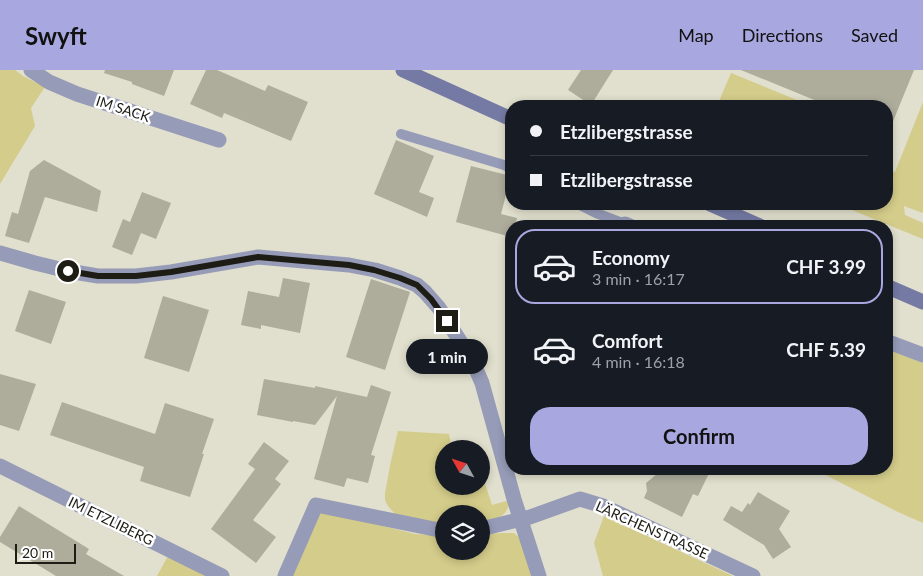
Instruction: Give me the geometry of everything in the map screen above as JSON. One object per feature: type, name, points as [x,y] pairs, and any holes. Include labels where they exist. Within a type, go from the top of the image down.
[{"type":"main road","points":[[403,70],[505,116]]},
{"type":"main road","points":[[724,210],[746,220]]},
{"type":"main road","points":[[893,289],[919,298]]},
{"type":"street","name":"IM SACK","points":[[31,70],[49,82],[76,94],[219,140]]},
{"type":"street","points":[[0,253],[35,264],[98,276],[136,276],[171,272],[258,257],[349,265],[374,270],[417,285],[439,308],[472,360],[482,383],[505,463]]},
{"type":"street","points":[[893,344],[923,355]]},
{"type":"street","name":"IM ETZLIBERG","points":[[0,466],[222,576]]},
{"type":"street","points":[[508,475],[539,576]]},
{"type":"street","name":"LÄRCHENSTRASSE","points":[[521,519],[580,499],[602,506],[753,576]]},
{"type":"street","points":[[285,576],[316,505],[435,529]]},
{"type":"street","points":[[490,527],[521,519]]},
{"type":"lane","points":[[401,134],[505,166]]},
{"type":"lane","points":[[590,210],[614,220]]},
{"type":"shaded area","points":[[0,70],[15,70],[45,87],[31,108],[35,126],[0,184]]},
{"type":"shaded area","points":[[731,73],[797,100],[720,100]]},
{"type":"shaded area","points":[[923,102],[923,213],[904,206],[905,215],[923,223],[923,239],[893,227],[893,220],[876,220],[852,210],[893,210],[893,171],[895,172]]},
{"type":"shaded area","points":[[893,350],[923,363],[923,523],[826,475],[893,475]]},
{"type":"shaded area","points":[[398,431],[449,434],[450,440],[435,440],[435,495],[489,495],[492,505],[510,500],[509,506],[504,514],[490,519],[490,505],[435,505],[435,522],[395,514],[385,500]]},
{"type":"shaded area","points":[[321,513],[332,513],[415,534],[435,535],[435,560],[490,560],[490,534],[514,533],[522,540],[532,576],[292,576],[313,523]]},
{"type":"shaded area","points":[[604,516],[733,576],[603,576],[594,543]]},
{"type":"shaded area","points":[[168,556],[206,576],[157,576]]},
{"type":"building","points":[[105,70],[174,70],[164,96],[132,84],[132,82],[104,73]]},
{"type":"building","points":[[206,70],[217,70],[265,91],[268,85],[308,102],[291,141],[224,113],[222,118],[190,104]]},
{"type":"building","points":[[581,70],[613,70],[594,100],[583,100],[568,90]]},
{"type":"building","points":[[741,70],[914,70],[893,121],[893,100],[814,100]]},
{"type":"building","points":[[396,140],[434,156],[419,192],[434,198],[427,217],[374,194]]},
{"type":"building","points":[[44,160],[101,191],[97,212],[45,197],[29,243],[5,236],[12,212],[18,214],[30,171]]},
{"type":"building","points":[[471,166],[505,174],[505,199],[501,214],[517,218],[516,220],[505,220],[505,235],[456,222]]},
{"type":"building","points":[[142,192],[171,203],[156,239],[141,233],[132,255],[112,247],[123,219],[130,222]]},
{"type":"building","points":[[283,278],[310,283],[300,333],[261,325],[261,329],[241,325],[248,291],[279,297]]},
{"type":"building","points":[[371,279],[410,292],[385,370],[346,357]]},
{"type":"building","points":[[29,290],[66,302],[51,344],[15,331]]},
{"type":"building","points":[[163,296],[209,310],[189,372],[144,358]]},
{"type":"building","points":[[0,374],[36,384],[19,431],[0,425]]},
{"type":"building","points":[[264,379],[315,388],[315,386],[367,397],[371,385],[391,392],[371,455],[375,456],[368,483],[347,478],[344,487],[314,479],[337,396],[315,425],[257,415]]},
{"type":"building","points":[[62,402],[155,434],[165,403],[214,419],[190,497],[140,481],[144,467],[50,435]]},
{"type":"building","points":[[264,442],[289,461],[275,479],[281,484],[253,520],[276,537],[256,563],[211,529],[255,469],[248,464]]},
{"type":"building","points":[[656,475],[708,475],[698,496],[693,494],[682,517],[644,498],[647,491],[646,483]]},
{"type":"building","points":[[758,492],[790,511],[779,529],[791,547],[773,559],[764,545],[723,520],[731,506],[742,512],[748,503],[750,505]]},
{"type":"building","points":[[19,506],[89,549],[86,554],[124,576],[56,576],[0,542],[0,537]]},
{"type":"route","points":[[68,271],[98,276],[136,276],[258,257],[349,265],[374,270],[417,285],[439,308],[447,321]]}]
